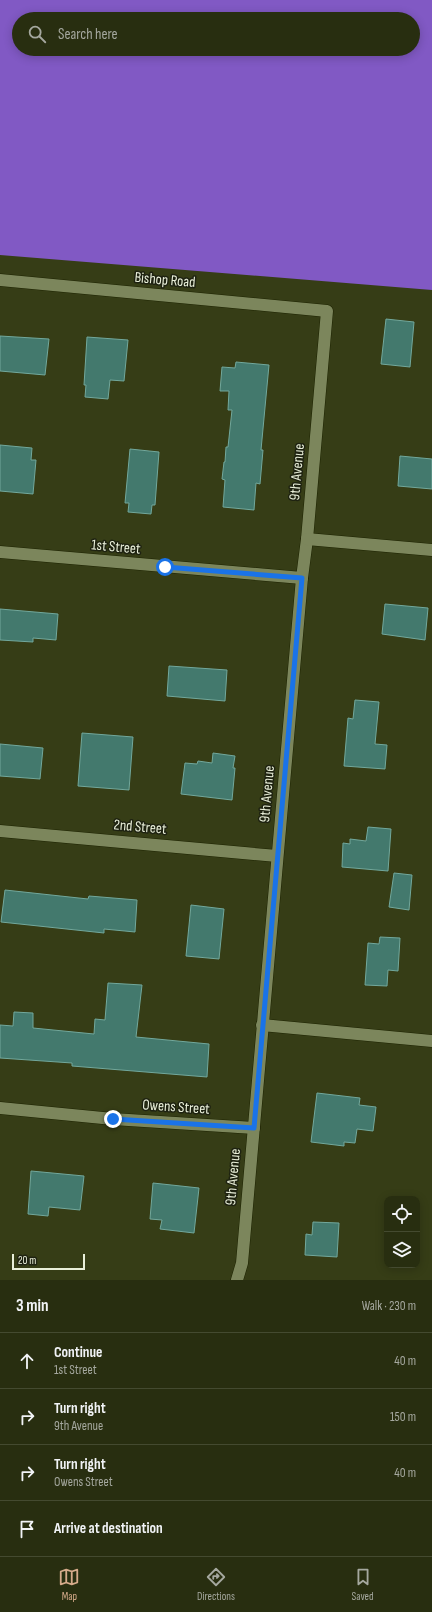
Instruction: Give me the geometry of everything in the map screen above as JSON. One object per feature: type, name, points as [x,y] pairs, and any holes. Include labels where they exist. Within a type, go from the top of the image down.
[{"type":"street","name":"Bishop Road","points":[[0,280],[326,311]]},
{"type":"street","name":"9th Avenue","points":[[237,1280],[242,1263],[326,311]]},
{"type":"street","points":[[307,539],[432,550]]},
{"type":"street","name":"1st Street","points":[[0,552],[302,578]]},
{"type":"street","name":"2nd Street","points":[[0,831],[277,856]]},
{"type":"street","points":[[262,1025],[432,1041]]},
{"type":"street","name":"Owens Street","points":[[0,1108],[113,1119],[254,1128]]},
{"type":"shaded area","points":[[0,0],[432,0],[432,290],[0,255]]},
{"type":"building","points":[[386,319],[414,322],[410,367],[381,364]]},
{"type":"building","points":[[0,336],[49,339],[45,375],[0,371]]},
{"type":"building","points":[[87,337],[128,340],[124,381],[110,380],[108,399],[85,397],[86,385],[84,385]]},
{"type":"building","points":[[236,362],[269,365],[261,450],[263,450],[260,484],[256,483],[254,510],[223,507],[225,480],[222,479],[226,447],[228,447],[232,410],[228,410],[229,391],[220,391],[222,367],[235,368]]},
{"type":"building","points":[[0,445],[32,448],[31,460],[36,460],[33,494],[0,491]]},
{"type":"building","points":[[130,449],[159,452],[155,505],[152,505],[151,514],[128,512],[129,503],[125,503]]},
{"type":"building","points":[[400,456],[432,459],[432,489],[398,486]]},
{"type":"building","points":[[385,604],[428,608],[425,640],[382,634]]},
{"type":"building","points":[[0,609],[58,614],[56,640],[33,638],[33,642],[0,640]]},
{"type":"building","points":[[169,666],[227,670],[225,701],[167,696]]},
{"type":"building","points":[[355,700],[379,702],[375,744],[387,745],[385,769],[344,766],[348,718],[353,719]]},
{"type":"building","points":[[82,733],[133,737],[129,790],[78,786]]},
{"type":"building","points":[[0,744],[43,748],[40,779],[0,776]]},
{"type":"building","points":[[213,753],[235,756],[232,800],[181,794],[185,763],[197,764],[198,761],[212,763]]},
{"type":"building","points":[[368,827],[391,829],[388,871],[342,867],[343,843],[350,844],[350,839],[366,841]]},
{"type":"building","points":[[394,873],[412,875],[409,910],[389,907]]},
{"type":"building","points":[[5,890],[88,899],[89,896],[137,900],[135,932],[104,929],[104,933],[1,922]]},
{"type":"building","points":[[191,905],[224,909],[219,959],[186,956]]},
{"type":"building","points":[[380,937],[400,938],[398,971],[388,970],[387,986],[365,985],[368,943],[379,944]]},
{"type":"building","points":[[108,983],[142,985],[136,1037],[209,1044],[207,1077],[72,1066],[72,1063],[0,1058],[0,1025],[13,1026],[14,1012],[33,1013],[33,1028],[94,1034],[95,1019],[105,1020]]},
{"type":"building","points":[[317,1093],[360,1098],[359,1105],[376,1107],[373,1131],[357,1129],[355,1143],[344,1142],[344,1146],[311,1142]]},
{"type":"building","points":[[31,1171],[84,1176],[80,1210],[49,1207],[48,1216],[28,1214]]},
{"type":"building","points":[[153,1183],[199,1188],[194,1233],[160,1229],[162,1220],[150,1219]]},
{"type":"building","points":[[313,1222],[339,1223],[337,1257],[305,1255],[306,1234],[312,1235]]},
{"type":"route","points":[[113,1119],[254,1128],[302,578],[165,567]]}]
